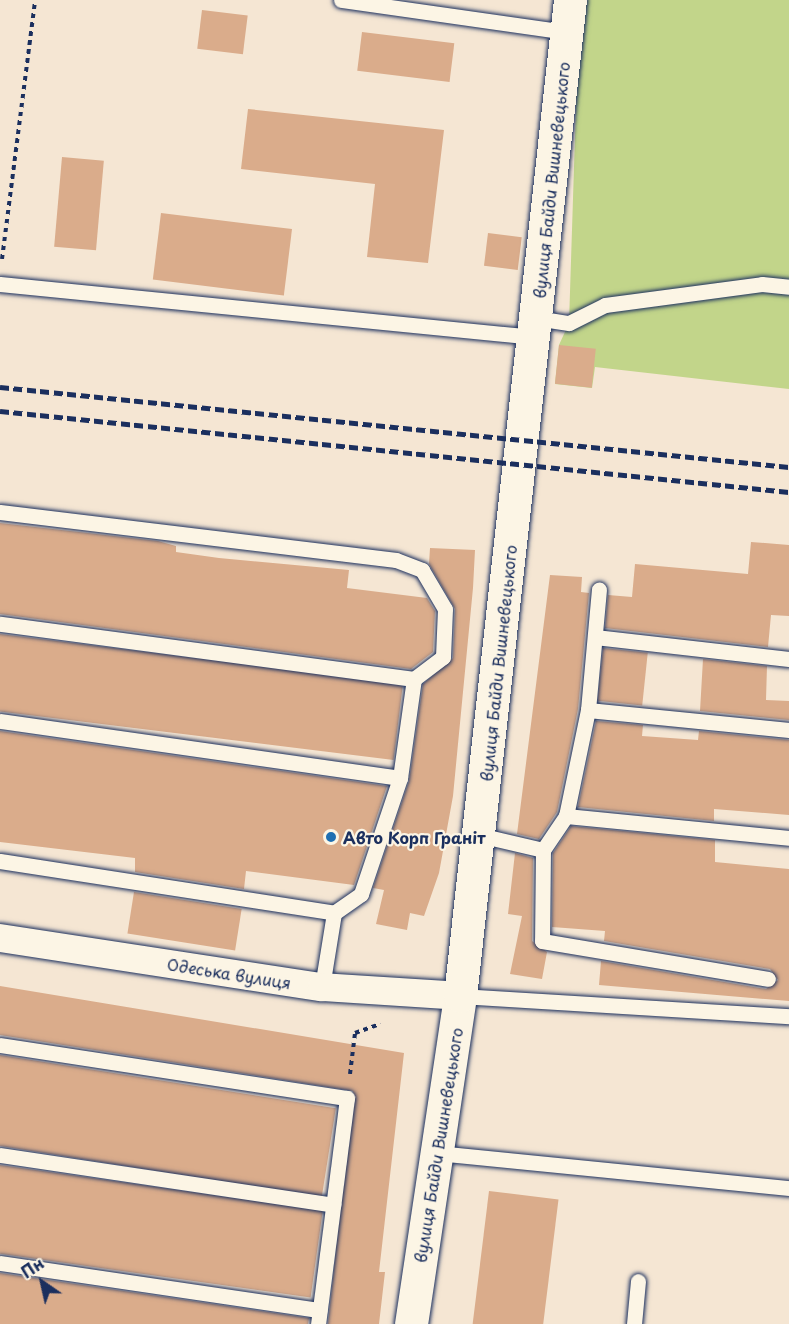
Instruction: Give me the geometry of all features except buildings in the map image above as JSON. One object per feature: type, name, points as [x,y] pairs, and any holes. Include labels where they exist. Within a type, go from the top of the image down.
[{"type":"street","name":"вулиця Байди Вишневецького","points":[[411,1324],[460,996],[568,16]]},
{"type":"street","name":"Одеська вулиця","points":[[0,938],[322,987],[460,996]]},
{"type":"lane","points":[[341,0],[568,16]]},
{"type":"lane","points":[[0,284],[535,328],[569,323],[604,305],[762,284],[789,287]]},
{"type":"lane","points":[[0,512],[396,560],[422,570],[445,609],[443,657],[414,679],[0,624]]},
{"type":"lane","points":[[599,590],[588,710],[566,816],[543,850],[542,941],[768,979]]},
{"type":"lane","points":[[596,637],[789,659]]},
{"type":"lane","points":[[0,861],[334,913],[361,894],[400,778],[414,679]]},
{"type":"lane","points":[[588,710],[789,730]]},
{"type":"lane","points":[[0,721],[400,778]]},
{"type":"lane","points":[[566,816],[789,838]]},
{"type":"lane","points":[[479,835],[543,850]]},
{"type":"lane","points":[[322,987],[334,913]]},
{"type":"lane","points":[[460,996],[789,1016]]},
{"type":"lane","points":[[0,1045],[347,1098],[319,1317],[0,1263]]},
{"type":"lane","points":[[437,1153],[789,1188]]},
{"type":"lane","points":[[0,1155],[333,1205]]},
{"type":"lane","points":[[634,1324],[638,1281]]},
{"type":"path","points":[[2,263],[35,0]]},
{"type":"path","points":[[347,1098],[355,1033],[387,1022]]},
{"type":"green space","points":[[588,0],[789,0],[789,389],[595,367],[592,388],[555,384],[559,345],[569,323],[579,12]]},
{"type":"railway","points":[[0,387],[789,467]]},
{"type":"railway","points":[[0,411],[789,492]]},
{"type":"place","name":"Авто Корп Граніт","points":[[331,837]]}]
